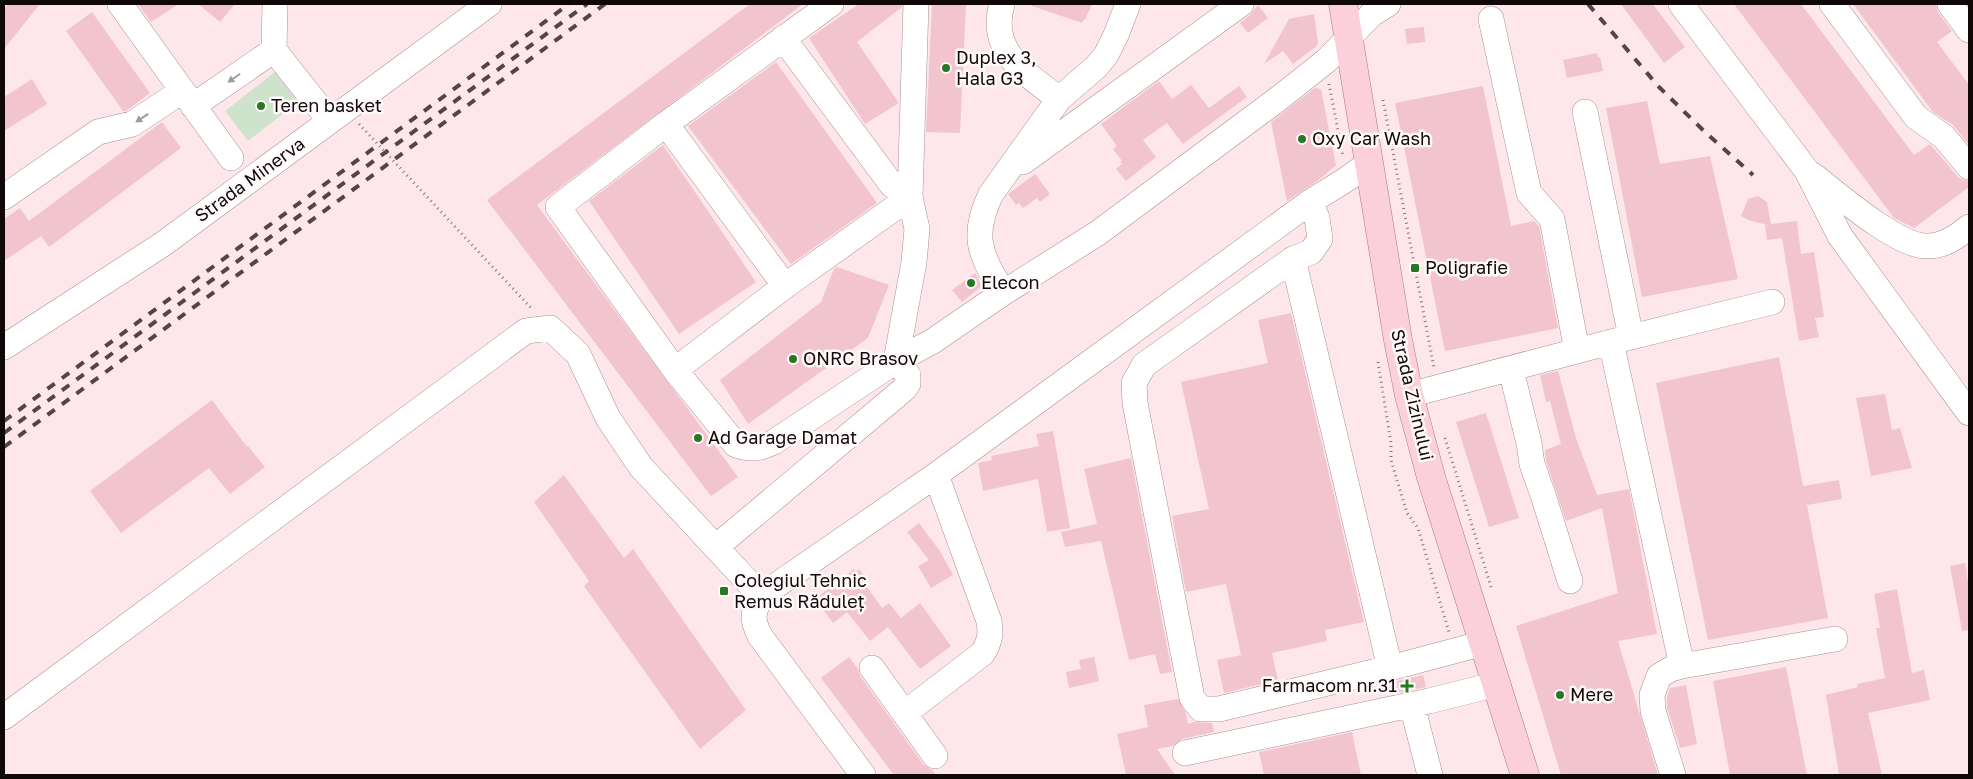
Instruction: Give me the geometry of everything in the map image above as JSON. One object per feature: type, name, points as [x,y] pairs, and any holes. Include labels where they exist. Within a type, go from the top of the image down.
[{"type":"main road","name":"Strada Zizinului","points":[[1343,4],[1398,340],[1409,395],[1431,477],[1525,775]]},
{"type":"street","points":[[120,4],[231,158]]},
{"type":"street","points":[[275,4],[274,50],[330,122]]},
{"type":"street","name":"Strada Minerva","points":[[4,347],[163,244],[489,4]]},
{"type":"street","points":[[832,4],[666,124],[558,207],[675,370],[736,445],[749,449],[763,447],[774,442],[896,361],[933,341],[1003,293],[1098,233],[1326,62],[1372,14],[1388,4]]},
{"type":"street","points":[[896,361],[914,262],[917,229],[910,197],[916,4]]},
{"type":"street","points":[[1002,4],[999,13],[1000,34],[1008,54],[1021,69],[1059,99]]},
{"type":"street","points":[[1003,293],[984,262],[980,231],[991,194],[1059,99],[1096,67],[1106,55],[1128,4]]},
{"type":"street","points":[[1007,173],[1241,4]]},
{"type":"street","points":[[1680,4],[1807,171],[1840,236],[1969,413]]},
{"type":"street","points":[[1832,4],[1916,117],[1944,137],[1969,168]]},
{"type":"street","points":[[1950,4],[1969,30]]},
{"type":"street","points":[[1491,19],[1529,193],[1552,219],[1577,352]]},
{"type":"street","points":[[784,38],[892,185],[910,197]]},
{"type":"street","points":[[4,197],[98,132],[132,124],[188,99],[274,50]]},
{"type":"street","points":[[1585,112],[1621,340],[1682,666]]},
{"type":"street","points":[[666,124],[785,286]]},
{"type":"street","points":[[864,775],[760,636],[754,624],[754,612],[761,596],[936,475],[1310,202],[1348,179],[1369,163]]},
{"type":"street","points":[[1807,171],[1866,217],[1912,244],[1926,247],[1944,244],[1969,227]]},
{"type":"street","points":[[675,370],[785,286],[910,197]]},
{"type":"street","points":[[1310,202],[1317,218],[1320,239],[1311,252],[1293,259],[1144,365],[1134,383],[1135,403],[1192,698],[1201,710],[1219,709],[1390,668],[1484,643]]},
{"type":"street","points":[[1293,259],[1390,668]]},
{"type":"street","points":[[1409,395],[1772,302]]},
{"type":"street","points":[[4,717],[526,331],[550,328],[578,354],[608,418],[641,468],[761,596]]},
{"type":"street","points":[[716,547],[903,390],[908,384],[908,375],[896,361]]},
{"type":"street","points":[[1511,370],[1529,443],[1532,464],[1570,581]]},
{"type":"street","points":[[905,713],[983,653],[989,643],[988,621],[936,475]]},
{"type":"street","points":[[1673,775],[1655,720],[1652,702],[1659,676],[1671,669],[1682,666],[1835,639]]},
{"type":"street","points":[[872,668],[935,756]]},
{"type":"street","points":[[1185,753],[1412,705],[1497,684]]},
{"type":"street","points":[[1412,705],[1430,775]]},
{"type":"path","points":[[372,140],[550,328]]},
{"type":"path","points":[[1378,361],[1391,443],[1391,460],[1407,513],[1418,528],[1456,650]]},
{"type":"green space","name":"Teren basket","points":[[275,72],[298,102],[248,141],[225,111]]},
{"type":"building","points":[[8,4],[40,4],[4,49],[4,9]]},
{"type":"building","points":[[138,4],[179,4],[151,22]]},
{"type":"building","points":[[198,4],[235,4],[220,22]]},
{"type":"building","points":[[750,4],[803,4],[537,205],[738,477],[711,496],[487,200]]},
{"type":"building","points":[[859,4],[902,4],[902,7],[857,42],[899,103],[865,124],[809,38]]},
{"type":"building","name":"Duplex 3, Hala G3","points":[[932,4],[966,4],[960,133],[926,132]]},
{"type":"building","points":[[1032,4],[1092,4],[1082,23],[1032,6]]},
{"type":"building","points":[[1621,4],[1653,4],[1685,47],[1664,63]]},
{"type":"building","points":[[1734,4],[1801,4],[1914,155],[1930,144],[1958,177],[1969,181],[1969,187],[1914,228],[1894,218]]},
{"type":"building","points":[[1853,4],[1936,4],[1938,12],[1952,31],[1937,42],[1969,85],[1969,145],[1953,125],[1933,112]]},
{"type":"building","points":[[1258,5],[1268,18],[1248,33],[1240,23]]},
{"type":"building","points":[[92,12],[150,93],[126,111],[123,111],[66,31]]},
{"type":"building","points":[[1314,14],[1317,46],[1293,64],[1283,51],[1264,64],[1289,19]]},
{"type":"building","points":[[1424,27],[1425,42],[1407,44],[1405,29]]},
{"type":"building","points":[[1597,53],[1598,57],[1600,57],[1603,71],[1567,78],[1563,60]]},
{"type":"building","points":[[776,62],[877,203],[791,264],[688,126]]},
{"type":"building","points":[[32,79],[47,104],[4,131],[4,97]]},
{"type":"building","points":[[1159,81],[1172,99],[1191,85],[1209,108],[1239,86],[1247,97],[1183,144],[1167,123],[1143,140],[1156,157],[1126,181],[1116,169],[1122,164],[1120,162],[1122,161],[1113,149],[1117,146],[1101,124]]},
{"type":"building","points":[[1483,86],[1511,226],[1534,221],[1539,226],[1558,328],[1445,351],[1395,103]]},
{"type":"building","name":"Oxy Car Wash","points":[[1315,88],[1321,89],[1336,165],[1320,179],[1287,201],[1271,122]]},
{"type":"building","points":[[1647,101],[1660,164],[1710,156],[1738,279],[1642,297],[1606,108]]},
{"type":"building","points":[[162,122],[181,148],[49,247],[41,236],[4,261],[4,219],[20,208],[29,221]]},
{"type":"building","points":[[663,145],[756,282],[679,334],[589,201]]},
{"type":"building","points":[[1035,174],[1050,194],[1040,202],[1037,198],[1023,208],[1019,203],[1016,205],[1008,194]]},
{"type":"building","points":[[1758,196],[1767,202],[1771,224],[1797,221],[1801,254],[1814,252],[1824,317],[1815,318],[1819,337],[1799,341],[1782,238],[1767,240],[1765,225],[1768,225],[1751,221],[1741,216],[1748,199]]},
{"type":"building","name":"ONRC Brasov","points":[[837,267],[889,285],[868,338],[748,424],[720,380],[821,302],[834,269]]},
{"type":"building","points":[[975,273],[982,286],[962,302],[952,290]]},
{"type":"building","points":[[1291,313],[1364,622],[1325,630],[1327,641],[1272,653],[1278,680],[1224,693],[1217,660],[1241,655],[1226,584],[1186,592],[1172,516],[1209,509],[1181,382],[1268,363],[1258,320]]},
{"type":"building","points":[[1779,357],[1803,486],[1839,480],[1842,499],[1807,505],[1828,618],[1708,640],[1656,383]]},
{"type":"building","points":[[1558,371],[1576,438],[1597,495],[1629,489],[1657,634],[1618,641],[1658,775],[1561,775],[1516,626],[1618,593],[1602,508],[1566,521],[1546,461],[1545,450],[1561,444],[1550,401],[1546,402],[1540,375]]},
{"type":"building","points":[[1885,394],[1892,430],[1900,428],[1912,468],[1871,476],[1856,398]]},
{"type":"building","points":[[212,400],[247,447],[265,467],[230,494],[209,468],[121,533],[90,491]]},
{"type":"building","points":[[1486,413],[1519,518],[1489,527],[1456,422]]},
{"type":"building","points":[[1053,431],[1070,528],[1047,532],[1038,479],[983,491],[978,463],[992,460],[991,456],[1039,446],[1036,434]]},
{"type":"building","points":[[1131,458],[1172,672],[1160,674],[1155,654],[1129,660],[1101,541],[1065,547],[1061,532],[1097,524],[1084,469]]},
{"type":"building","points":[[564,475],[624,558],[633,549],[746,710],[700,749],[584,586],[589,581],[534,502]]},
{"type":"building","points":[[919,523],[940,551],[953,575],[931,588],[918,566],[929,560],[907,532]]},
{"type":"building","points":[[1965,563],[1969,587],[1969,630],[1962,631],[1950,566]]},
{"type":"building","points":[[854,569],[856,572],[859,569],[868,581],[865,584],[882,608],[889,603],[901,618],[920,603],[951,646],[920,669],[888,627],[870,641],[847,612],[833,623],[815,599]]},
{"type":"building","points":[[1897,589],[1912,673],[1924,670],[1930,700],[1868,713],[1882,775],[1839,775],[1826,695],[1858,687],[1857,684],[1885,678],[1876,628],[1880,628],[1874,594]]},
{"type":"building","points":[[849,657],[858,669],[860,676],[923,764],[936,775],[894,775],[821,678]]},
{"type":"building","points":[[1094,657],[1099,681],[1069,688],[1066,672],[1081,669],[1079,660]]},
{"type":"building","points":[[1786,667],[1807,775],[1730,775],[1713,681]]},
{"type":"building","name":"Farmacom nr.31","points":[[1423,675],[1426,687],[1391,694],[1388,683]]},
{"type":"building","points":[[1686,685],[1697,744],[1680,748],[1667,708],[1667,697],[1670,688]]},
{"type":"building","points":[[1178,699],[1186,713],[1188,724],[1195,722],[1212,723],[1214,732],[1182,739],[1173,746],[1157,749],[1175,775],[1126,775],[1117,734],[1148,727],[1144,705]]},
{"type":"building","points":[[1352,732],[1361,775],[1264,775],[1259,752]]},
{"type":"railway","points":[[4,421],[569,4]]},
{"type":"railway","points":[[4,433],[587,4]]},
{"type":"railway","points":[[4,447],[605,4]]},
{"type":"railway","points":[[1588,4],[1659,87],[1753,175]]},
{"type":"place","name":"Duplex 3, Hala G3","points":[[946,68]]},
{"type":"place","name":"Teren basket","points":[[261,106]]},
{"type":"place","name":"Oxy Car Wash","points":[[1302,139]]},
{"type":"place","name":"Poligrafie","points":[[1415,268]]},
{"type":"place","name":"Elecon","points":[[971,283]]},
{"type":"place","name":"ONRC Brasov","points":[[793,359]]},
{"type":"place","name":"Ad Garage Damat","points":[[698,438]]},
{"type":"place","name":"Colegiul Tehnic Remus Răduleț","points":[[724,591]]},
{"type":"place","name":"Farmacom nr.31","points":[[1407,686]]},
{"type":"place","name":"Mere","points":[[1560,695]]}]
